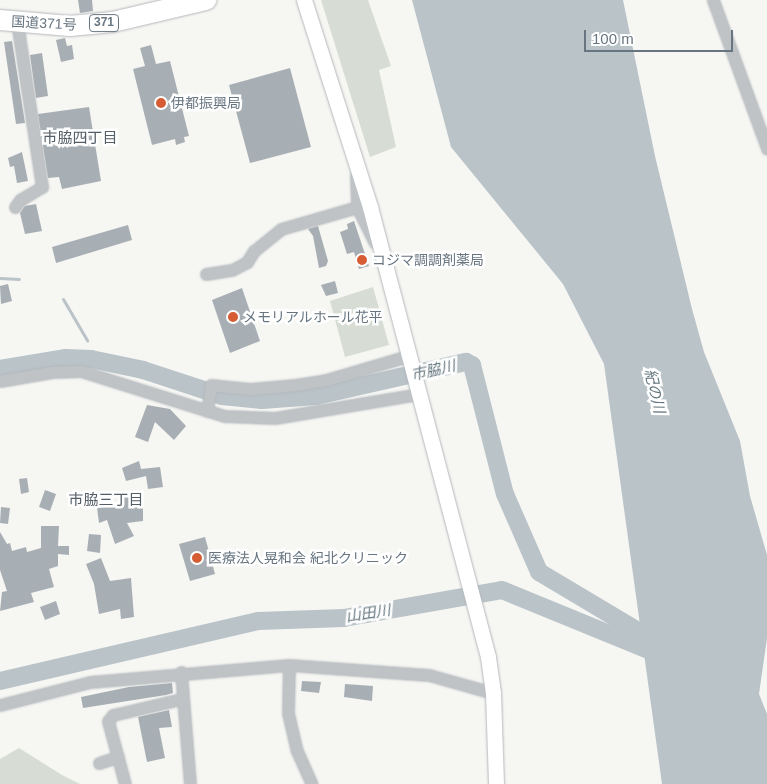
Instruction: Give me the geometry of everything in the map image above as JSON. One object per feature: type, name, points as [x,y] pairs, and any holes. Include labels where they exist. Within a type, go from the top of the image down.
[{"type":"highway","name":"国道371号","points":[[9,21],[70,26],[113,22],[206,0]]},
{"type":"street","points":[[304,0],[355,157],[488,657],[493,693],[496,784]]},
{"type":"street","points":[[713,0],[767,148]]},
{"type":"street","points":[[9,21],[42,187],[20,200],[15,208]]},
{"type":"street","points":[[355,157],[356,206],[384,262]]},
{"type":"street","points":[[206,274],[232,270],[247,262],[249,255],[281,229],[356,206]]},
{"type":"street","points":[[207,411],[210,385],[250,389],[295,386],[326,380],[408,356]]},
{"type":"street","points":[[0,379],[52,372],[81,372],[226,416],[276,418],[418,394]]},
{"type":"street","points":[[0,705],[90,682],[181,672],[289,665],[429,675],[493,693]]},
{"type":"street","points":[[289,665],[288,713],[297,751],[312,784]]},
{"type":"street","points":[[181,672],[181,699],[190,784]]},
{"type":"street","points":[[125,784],[108,722],[113,715],[181,699]]},
{"type":"street","points":[[99,763],[118,756]]},
{"type":"shaded area","points":[[321,0],[368,0],[391,66],[379,70],[396,147],[370,157]]},
{"type":"shaded area","points":[[373,287],[389,345],[345,357],[330,301]]},
{"type":"shaded area","points":[[19,748],[80,784],[0,784],[0,759]]},
{"type":"water","name":"紀の川","points":[[412,0],[623,0],[655,156],[692,309],[704,352],[740,441],[750,496],[767,555],[767,638],[759,694],[767,714],[767,784],[662,784],[604,364],[563,284],[451,147]]},
{"type":"building","points":[[78,0],[92,0],[93,11],[80,13]]},
{"type":"building","points":[[65,38],[67,46],[72,45],[74,59],[61,62],[56,40]]},
{"type":"building","points":[[12,41],[25,123],[16,124],[4,42]]},
{"type":"building","name":"伊都振興局","points":[[151,45],[156,64],[170,61],[189,136],[184,137],[185,142],[176,145],[175,139],[152,145],[133,69],[145,66],[140,48]]},
{"type":"building","points":[[42,53],[48,96],[36,98],[30,55]]},
{"type":"building","points":[[290,68],[311,147],[250,163],[229,85]]},
{"type":"building","points":[[89,107],[101,181],[62,189],[59,177],[48,178],[38,114]]},
{"type":"building","points":[[22,152],[28,181],[17,183],[14,166],[10,167],[8,158]]},
{"type":"building","points":[[36,204],[42,231],[25,234],[20,213],[25,206]]},
{"type":"building","points":[[354,221],[369,266],[359,269],[354,252],[347,254],[340,232],[348,229],[347,224]]},
{"type":"building","points":[[128,225],[132,240],[56,263],[52,247]]},
{"type":"building","points":[[318,226],[328,261],[326,266],[319,268],[313,236],[308,229]]},
{"type":"building","points":[[335,281],[338,293],[326,296],[321,285]]},
{"type":"building","points":[[8,284],[12,301],[1,304],[0,286]]},
{"type":"building","points":[[242,288],[260,341],[230,353],[212,300]]},
{"type":"building","points":[[147,405],[170,409],[186,426],[174,440],[155,422],[148,442],[135,437]]},
{"type":"building","points":[[139,461],[141,469],[160,467],[163,487],[148,489],[146,476],[126,481],[122,468]]},
{"type":"building","points":[[27,478],[29,492],[21,494],[19,479]]},
{"type":"building","points":[[45,490],[56,494],[50,511],[39,507]]},
{"type":"building","points":[[143,494],[143,521],[127,523],[134,536],[115,544],[107,520],[99,523],[97,508],[122,505],[121,497]]},
{"type":"building","points":[[1,507],[10,508],[8,524],[0,523]]},
{"type":"building","points":[[41,526],[59,526],[58,546],[69,546],[69,555],[58,554],[58,566],[49,569],[54,587],[31,593],[34,602],[0,611],[2,592],[7,591],[0,570],[0,532],[7,544],[10,543],[12,551],[26,547],[27,552],[41,548]]},
{"type":"building","points":[[89,534],[101,535],[100,553],[87,551]]},
{"type":"building","points":[[205,537],[215,574],[190,581],[179,544]]},
{"type":"building","points":[[101,558],[110,581],[131,578],[134,617],[121,619],[120,609],[99,614],[94,584],[86,564]]},
{"type":"building","points":[[56,601],[60,614],[45,620],[40,607]]},
{"type":"building","points":[[302,681],[321,682],[319,693],[301,691]]},
{"type":"building","points":[[172,683],[173,693],[166,695],[83,708],[81,697],[129,687]]},
{"type":"building","points":[[345,684],[373,686],[372,701],[344,697]]},
{"type":"building","points":[[169,710],[172,727],[159,728],[165,758],[147,762],[138,717]]},
{"type":"waterway","points":[[0,278],[19,279]]},
{"type":"waterway","points":[[63,299],[87,340]]},
{"type":"waterway","name":"市脇川","points":[[0,369],[66,358],[91,359],[143,370],[222,396],[262,400],[316,396],[466,362],[472,365],[505,494],[539,572],[660,644]]},
{"type":"waterway","name":"山田川","points":[[0,681],[258,621],[344,618],[502,590],[665,657]]},
{"type":"place","name":"伊都振興局","points":[[161,103]]},
{"type":"place","name":"コジマ調調剤薬局","points":[[362,260]]},
{"type":"place","name":"メモリアルホール花平","points":[[233,317]]},
{"type":"place","name":"医療法人晃和会 紀北クリニック","points":[[197,558]]},
{"type":"district","name":"市脇四丁目","points":[[80,138]]},
{"type":"district","name":"市脇三丁目","points":[[106,500]]}]
